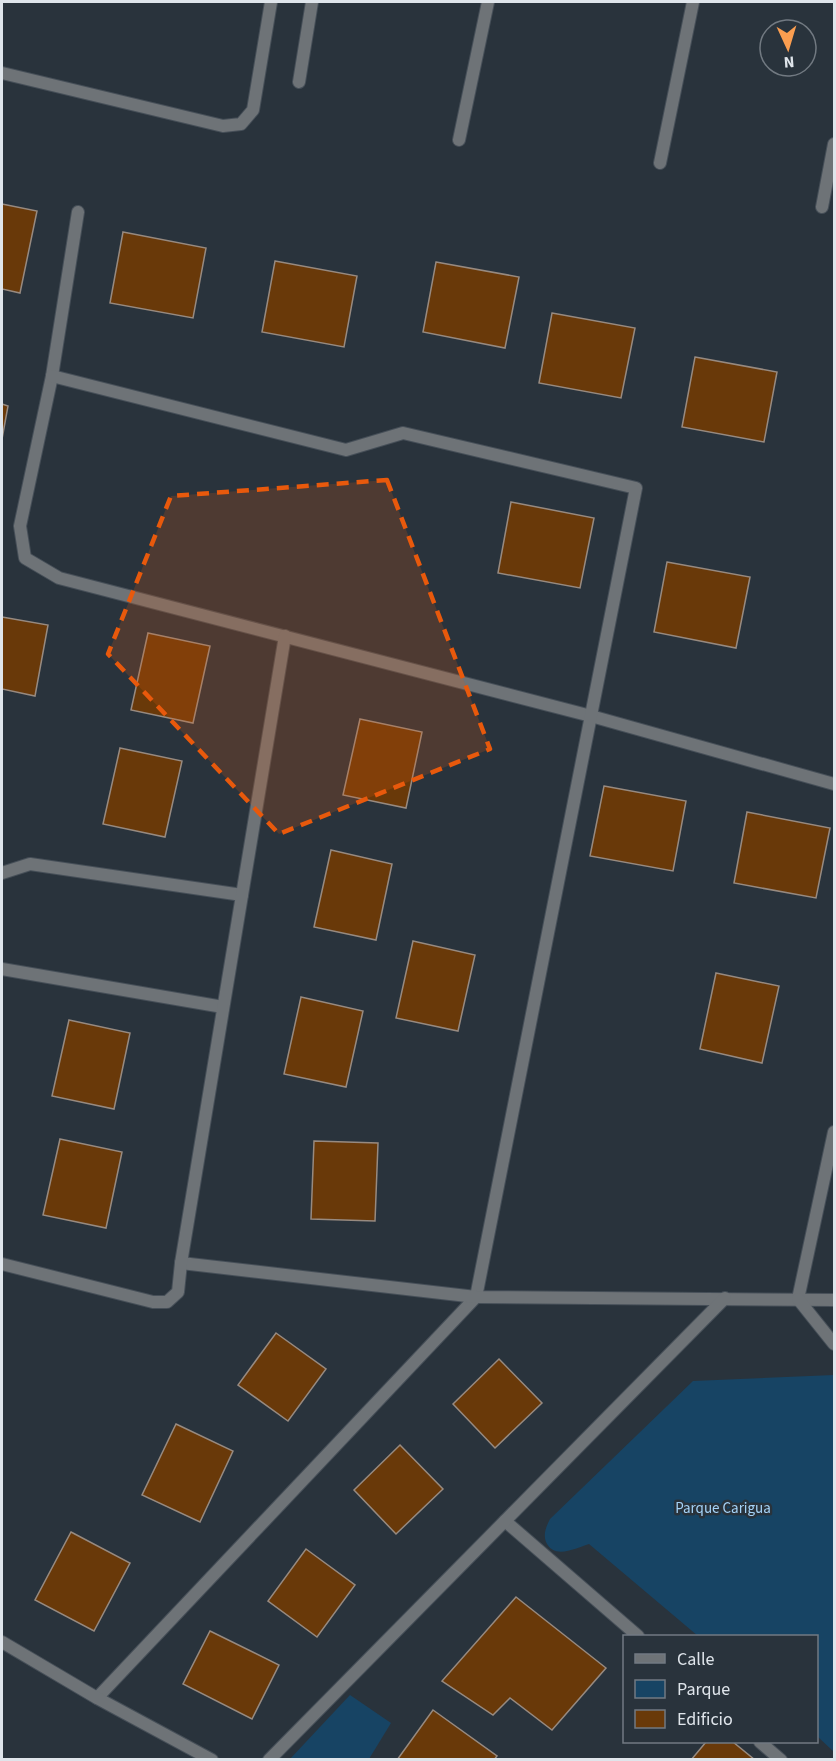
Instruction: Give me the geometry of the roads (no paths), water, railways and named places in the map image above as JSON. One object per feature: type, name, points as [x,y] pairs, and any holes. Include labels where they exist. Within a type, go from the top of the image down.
[{"type":"street","points":[[2,73],[223,126],[241,124],[253,110],[271,2]]},
{"type":"street","points":[[299,82],[312,2]]},
{"type":"street","points":[[459,140],[488,2]]},
{"type":"street","points":[[660,163],[693,2]]},
{"type":"street","points":[[822,207],[834,144]]},
{"type":"street","points":[[78,212],[52,376],[21,526],[25,558],[59,578],[591,716],[834,784]]},
{"type":"street","points":[[52,376],[346,450],[403,433],[636,488],[476,1297],[97,1698]]},
{"type":"street","points":[[2,1264],[153,1302],[167,1302],[178,1292],[285,636]]},
{"type":"street","points":[[2,873],[30,864],[243,895]]},
{"type":"street","points":[[2,969],[223,1007]]},
{"type":"street","points":[[798,1299],[834,1132]]},
{"type":"street","points":[[181,1263],[476,1297],[834,1300]]},
{"type":"street","points":[[269,1760],[725,1298]]},
{"type":"street","points":[[798,1299],[834,1344]]},
{"type":"street","points":[[505,1521],[637,1635]]},
{"type":"street","points":[[2,1642],[97,1698],[212,1760]]},
{"type":"street","points":[[761,1743],[781,1760]]},
{"type":"park label","name":"Parque Carigua","points":[[723,1508]]}]
